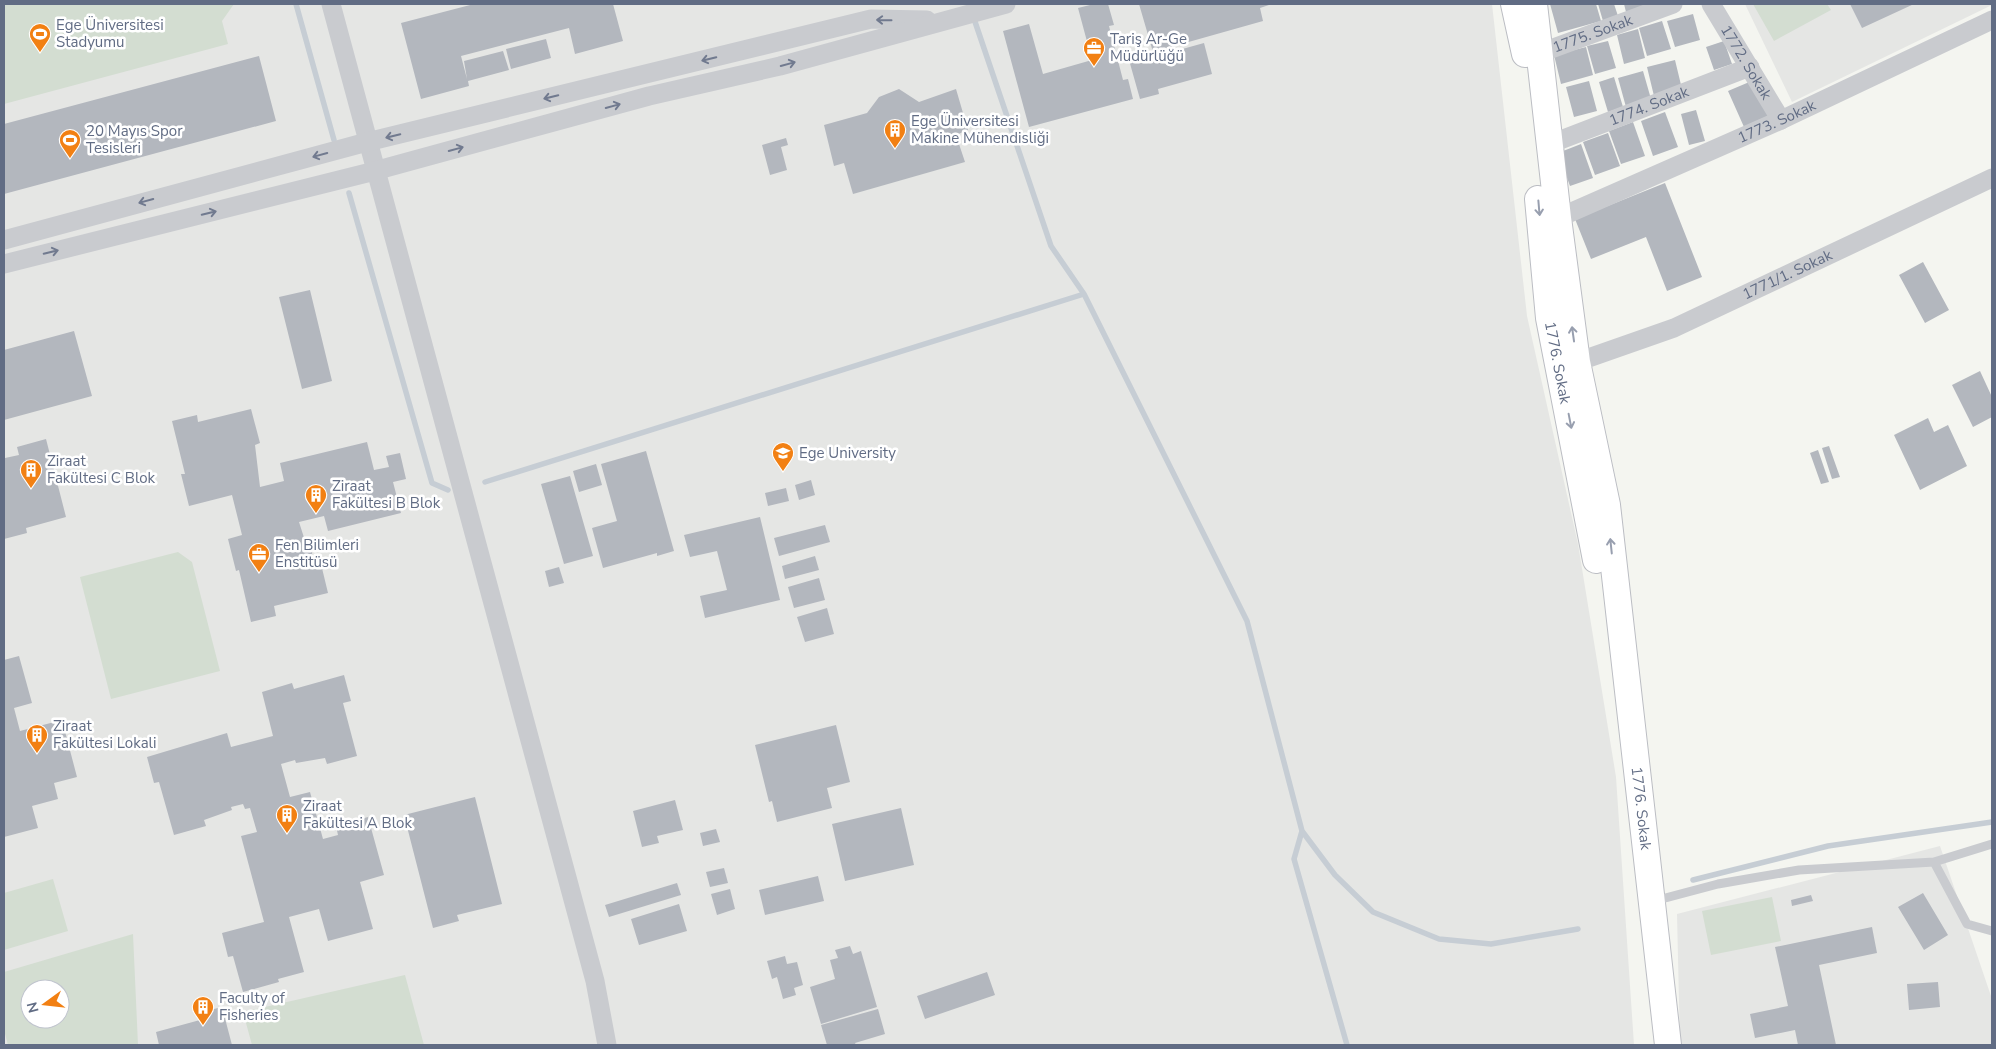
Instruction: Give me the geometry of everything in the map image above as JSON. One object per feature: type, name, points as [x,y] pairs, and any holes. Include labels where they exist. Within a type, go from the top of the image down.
[{"type":"street","points":[[331,4],[367,142],[498,615],[612,1045]]},
{"type":"street","points":[[4,264],[375,171],[649,96],[751,72],[1006,4]]},
{"type":"street","name":"1776. Sokak","points":[[1514,4],[1524,52],[1549,318],[1592,534],[1625,718],[1652,902],[1668,1045]]},
{"type":"street","name":"1776. Sokak","points":[[1534,4],[1558,218],[1577,362],[1607,505],[1625,718]]},
{"type":"street","name":"1775. Sokak","points":[[1540,53],[1674,4]]},
{"type":"street","name":"1772. Sokak","points":[[1710,4],[1781,120]]},
{"type":"street","points":[[4,240],[367,142],[871,19],[963,17]]},
{"type":"street","name":"1773. Sokak","points":[[1558,218],[1781,120],[1992,20]]},
{"type":"street","points":[[746,50],[751,72]]},
{"type":"street","name":"1774. Sokak","points":[[1550,144],[1750,67]]},
{"type":"street","points":[[643,75],[649,96]]},
{"type":"street","name":"1771/1. Sokak","points":[[1577,362],[1674,328],[1992,178]]},
{"type":"street","points":[[604,1018],[608,1045]]},
{"type":"lane","points":[[1652,902],[1718,884],[1799,870],[1934,862],[1992,844]]},
{"type":"lane","points":[[1934,862],[1967,924],[1992,931]]},
{"type":"shaded area","name":"Ege University","points":[[4,4],[1492,4],[1527,316],[1578,544],[1616,777],[1634,1045],[4,1045]]},
{"type":"shaded area","points":[[4,4],[234,4],[222,21],[228,44],[4,104]]},
{"type":"shaded area","points":[[1745,4],[1992,4],[1992,5],[1792,102]]},
{"type":"shaded area","points":[[1753,4],[1827,4],[1831,10],[1774,41]]},
{"type":"shaded area","points":[[178,552],[192,562],[220,671],[111,699],[80,577]]},
{"type":"shaded area","points":[[1940,846],[1992,999],[1992,1045],[1680,1045],[1677,914]]},
{"type":"shaded area","points":[[53,879],[68,931],[4,950],[4,893]]},
{"type":"shaded area","points":[[1772,897],[1781,941],[1711,955],[1702,911]]},
{"type":"shaded area","points":[[133,934],[138,1045],[8,1045],[4,1030],[4,972]]},
{"type":"shaded area","points":[[405,975],[424,1045],[252,1045],[243,1012]]},
{"type":"building","points":[[474,4],[613,4],[623,41],[575,54],[569,28],[461,56],[467,79],[464,61],[503,51],[509,70],[468,81],[469,86],[421,99],[401,23]]},
{"type":"building","name":"Tariş Ar-Ge Müdürlüğü","points":[[1094,4],[1108,4],[1114,25],[1109,26],[1123,80],[1128,79],[1133,99],[1029,127],[1003,31],[1029,24],[1043,74],[1092,60],[1078,8]]},
{"type":"building","points":[[1139,4],[1272,4],[1260,8],[1263,21],[1153,52]]},
{"type":"building","points":[[1550,4],[1596,4],[1601,21],[1558,33]]},
{"type":"building","points":[[1598,4],[1614,4],[1618,16],[1603,21]]},
{"type":"building","points":[[1624,4],[1645,4],[1645,6],[1626,12]]},
{"type":"building","points":[[1850,4],[1914,4],[1862,28]]},
{"type":"building","points":[[1693,14],[1700,40],[1675,47],[1667,21]]},
{"type":"building","points":[[1662,21],[1671,49],[1647,56],[1639,28]]},
{"type":"building","points":[[1638,29],[1645,58],[1624,64],[1617,35]]},
{"type":"building","points":[[546,39],[551,58],[511,69],[506,49]]},
{"type":"building","points":[[1608,41],[1616,68],[1595,74],[1587,46]]},
{"type":"building","points":[[1724,41],[1732,64],[1714,70],[1706,47]]},
{"type":"building","points":[[1204,43],[1212,74],[1158,89],[1159,94],[1140,99],[1129,60],[1149,55],[1150,58]]},
{"type":"building","points":[[1586,47],[1593,75],[1561,84],[1554,55]]},
{"type":"building","name":"20 Mayıs Spor Tesisleri","points":[[259,56],[276,121],[4,194],[4,124]]},
{"type":"building","points":[[1675,60],[1682,89],[1654,96],[1647,67]]},
{"type":"building","points":[[1643,71],[1651,99],[1626,107],[1618,78]]},
{"type":"building","points":[[1614,77],[1623,107],[1608,112],[1599,82]]},
{"type":"building","points":[[1754,80],[1770,115],[1744,127],[1728,91]]},
{"type":"building","points":[[1589,81],[1597,111],[1574,117],[1566,87]]},
{"type":"building","name":"Ege Üniversitesi Makine Mühendisliği","points":[[899,89],[919,102],[956,89],[968,130],[956,135],[965,162],[853,194],[844,163],[834,166],[824,125],[867,113],[879,97]]},
{"type":"building","points":[[1696,110],[1705,141],[1689,145],[1681,114]]},
{"type":"building","points":[[1665,112],[1678,147],[1653,156],[1641,121]]},
{"type":"building","points":[[1633,122],[1645,156],[1621,164],[1609,131]]},
{"type":"building","points":[[1608,133],[1620,166],[1595,175],[1583,142]]},
{"type":"building","points":[[786,138],[788,145],[781,147],[787,170],[770,175],[762,145]]},
{"type":"building","points":[[1581,144],[1593,178],[1570,186],[1558,153]]},
{"type":"building","points":[[1665,183],[1702,277],[1667,291],[1646,237],[1591,259],[1575,219]]},
{"type":"building","points":[[1923,262],[1949,310],[1925,323],[1899,275]]},
{"type":"building","points":[[310,290],[332,381],[302,389],[279,297]]},
{"type":"building","points":[[74,331],[92,396],[4,420],[4,350]]},
{"type":"building","points":[[1980,371],[1992,397],[1992,417],[1973,427],[1952,385]]},
{"type":"building","name":"Ziraat Fakültesi B Blok","points":[[251,409],[260,443],[255,445],[260,487],[284,481],[280,463],[367,442],[374,470],[389,467],[386,456],[400,453],[406,479],[393,482],[401,513],[328,531],[324,516],[299,522],[308,550],[311,549],[315,565],[321,564],[328,593],[274,606],[276,616],[251,622],[239,570],[236,571],[228,539],[242,535],[232,495],[189,506],[181,474],[185,474],[172,421],[197,415],[198,422]]},
{"type":"building","points":[[1928,418],[1934,432],[1948,425],[1967,466],[1920,490],[1894,435]]},
{"type":"building","name":"Ziraat Fakültesi C Blok","points":[[46,439],[66,517],[26,528],[27,533],[4,539],[5,458],[19,455],[17,447]]},
{"type":"building","points":[[1829,446],[1840,477],[1832,479],[1822,448]]},
{"type":"building","points":[[1818,450],[1829,482],[1821,484],[1810,453]]},
{"type":"building","points":[[646,451],[674,551],[657,556],[657,553],[603,568],[592,528],[617,521],[601,464]]},
{"type":"building","points":[[596,464],[602,485],[579,492],[573,471]]},
{"type":"building","points":[[570,476],[593,556],[564,564],[541,484]]},
{"type":"building","points":[[811,480],[815,495],[799,500],[795,485]]},
{"type":"building","points":[[786,488],[789,501],[768,506],[765,493]]},
{"type":"building","points":[[760,517],[780,600],[705,618],[700,596],[727,590],[717,551],[690,557],[684,535]]},
{"type":"building","points":[[825,525],[830,542],[779,556],[774,538]]},
{"type":"building","points":[[815,556],[819,570],[785,579],[782,566]]},
{"type":"building","points":[[559,567],[564,583],[549,587],[545,571]]},
{"type":"building","points":[[819,578],[825,600],[794,608],[788,587]]},
{"type":"building","points":[[827,608],[834,634],[805,642],[797,617]]},
{"type":"building","name":"Ziraat Fakültesi Lokali","points":[[19,656],[32,703],[14,708],[20,731],[62,720],[77,777],[54,783],[58,799],[32,806],[38,828],[4,837],[4,660]]},
{"type":"building","name":"Ziraat Fakültesi A Blok","points":[[344,675],[351,701],[343,703],[357,756],[327,764],[325,758],[296,763],[295,760],[281,764],[290,797],[310,792],[323,839],[338,835],[336,826],[368,817],[384,875],[360,882],[373,929],[328,941],[319,909],[289,917],[304,972],[278,979],[279,982],[243,992],[233,956],[228,957],[222,933],[264,922],[241,836],[257,832],[250,808],[245,809],[243,804],[231,807],[232,810],[204,820],[206,826],[174,835],[159,782],[154,783],[147,757],[227,733],[231,747],[273,736],[262,692],[292,683],[294,689]]},
{"type":"building","points":[[836,725],[850,782],[827,788],[832,808],[777,822],[772,801],[769,802],[755,745]]},
{"type":"building","points":[[475,797],[502,904],[457,915],[459,921],[433,928],[404,815]]},
{"type":"building","points":[[675,800],[683,830],[657,836],[659,843],[642,847],[633,811]]},
{"type":"building","points":[[901,808],[914,865],[845,881],[832,824]]},
{"type":"building","points":[[716,829],[720,842],[703,846],[700,833]]},
{"type":"building","points":[[724,868],[728,883],[710,887],[706,872]]},
{"type":"building","points":[[818,876],[824,901],[765,915],[759,890]]},
{"type":"building","points":[[677,883],[681,895],[609,917],[605,905]]},
{"type":"building","points":[[730,889],[735,909],[717,915],[711,894]]},
{"type":"building","points":[[1923,893],[1948,935],[1924,950],[1898,907]]},
{"type":"building","points":[[1811,895],[1813,901],[1792,906],[1791,900]]},
{"type":"building","points":[[679,904],[687,931],[639,945],[631,919]]},
{"type":"building","points":[[1872,927],[1877,953],[1819,965],[1836,1045],[1798,1045],[1795,1030],[1755,1038],[1750,1014],[1788,1006],[1775,947]]},
{"type":"building","points":[[850,946],[853,954],[861,951],[877,1007],[821,1024],[810,987],[835,979],[830,960],[838,958],[835,950]]},
{"type":"building","points":[[785,956],[787,964],[797,962],[803,985],[794,988],[796,995],[783,999],[777,977],[772,979],[767,961]]},
{"type":"building","points":[[987,972],[995,995],[925,1019],[917,996]]},
{"type":"building","points":[[1938,982],[1940,1007],[1909,1010],[1907,984]]},
{"type":"building","name":"Faculty of Fisheries","points":[[222,1007],[232,1045],[159,1045],[156,1032],[200,1020],[198,1013]]},
{"type":"building","points":[[878,1009],[885,1034],[855,1043],[856,1045],[827,1045],[821,1025]]},
{"type":"waterway","points":[[296,4],[334,140]]},
{"type":"waterway","points":[[969,4],[1051,246],[1084,294],[1247,621],[1302,831],[1335,875],[1373,912],[1439,939],[1491,944],[1578,929]]},
{"type":"waterway","points":[[349,193],[432,483],[448,490]]},
{"type":"waterway","points":[[485,482],[1084,294]]},
{"type":"waterway","points":[[1693,880],[1828,846],[1992,822]]},
{"type":"waterway","points":[[1302,831],[1294,859],[1347,1045]]},
{"type":"place","name":"Ege Üniversitesi Stadyumu","points":[[40,53]]},
{"type":"place","name":"Tariş Ar-Ge Müdürlüğü","points":[[1094,67]]},
{"type":"place","name":"Ege Üniversitesi Makine Mühendisliği","points":[[895,149]]},
{"type":"place","name":"20 Mayıs Spor Tesisleri","points":[[70,159]]},
{"type":"place","name":"Ege University","points":[[783,472]]},
{"type":"place","name":"Ziraat Fakültesi C Blok","points":[[31,489]]},
{"type":"place","name":"Ziraat Fakültesi B Blok","points":[[316,514]]},
{"type":"place","name":"Fen Bilimleri Enstitüsü","points":[[259,573]]},
{"type":"place","name":"Ziraat Fakültesi Lokali","points":[[37,754]]},
{"type":"place","name":"Ziraat Fakültesi A Blok","points":[[287,834]]},
{"type":"place","name":"Faculty of Fisheries","points":[[203,1026]]}]
